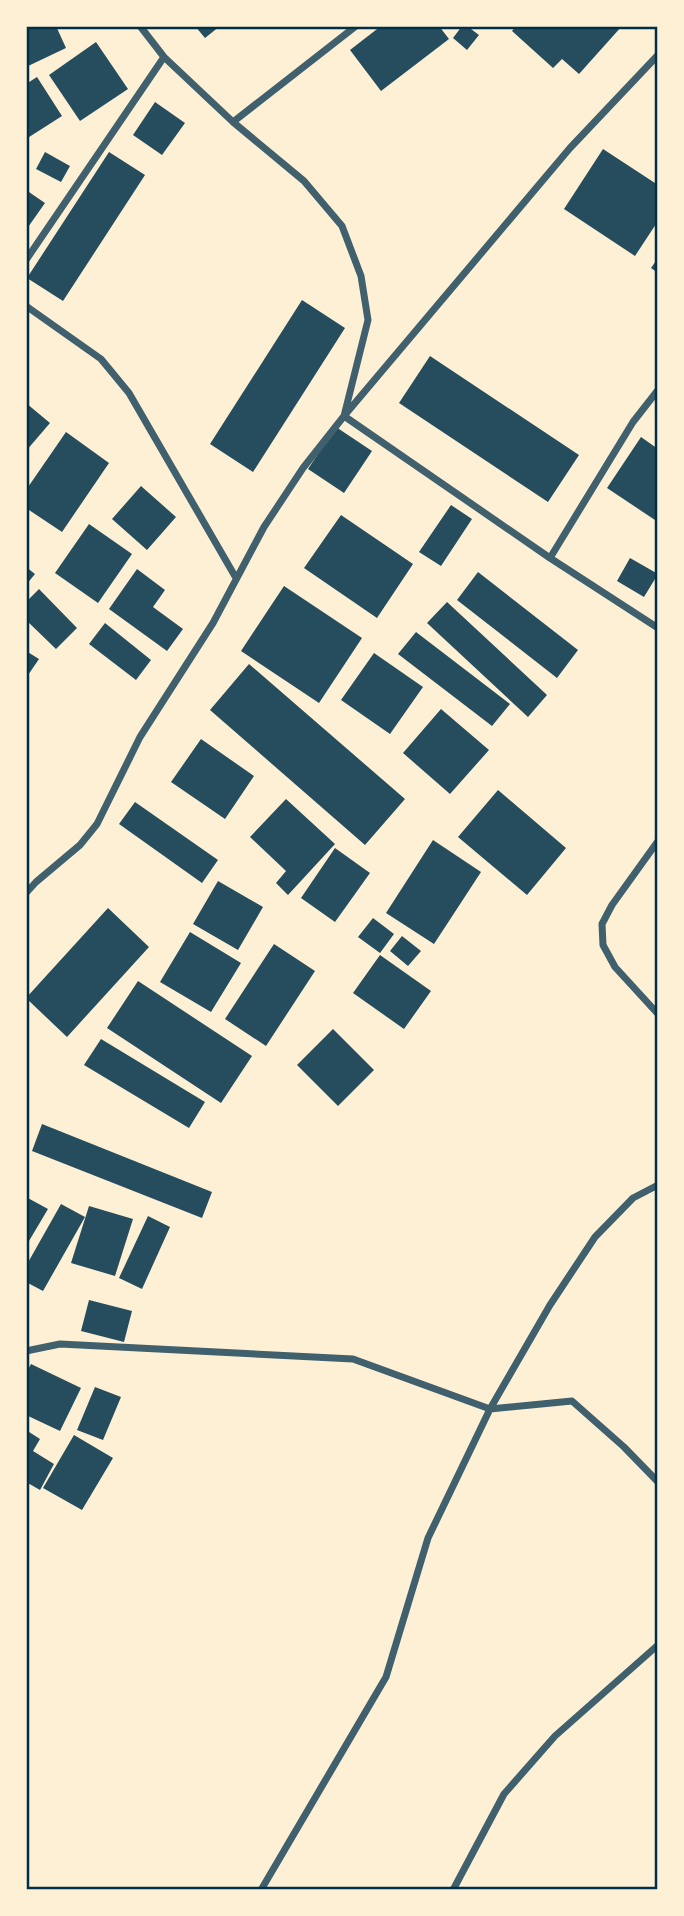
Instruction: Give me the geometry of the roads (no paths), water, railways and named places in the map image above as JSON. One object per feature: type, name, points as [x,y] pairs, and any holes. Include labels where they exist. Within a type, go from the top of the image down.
[{"type":"street","points":[[140,26],[164,57],[233,122],[304,181],[342,226],[361,276],[368,320],[344,416]]},
{"type":"street","points":[[233,122],[356,26]]},
{"type":"street","points":[[26,893],[80,845],[97,824],[139,737],[213,623],[270,517],[303,467],[570,148],[658,55]]},
{"type":"street","points":[[26,260],[164,57]]},
{"type":"street","points":[[26,306],[102,359],[129,393],[236,578]]},
{"type":"street","points":[[550,558],[633,422],[658,390]]},
{"type":"street","points":[[344,416],[550,558],[658,628]]},
{"type":"street","points":[[658,841],[612,905],[602,924],[603,945],[615,967],[658,1014]]},
{"type":"street","points":[[261,1890],[386,1677],[428,1538],[491,1409],[550,1305],[596,1237],[633,1198],[658,1185]]},
{"type":"street","points":[[26,1351],[60,1344],[353,1359],[491,1409],[572,1401],[624,1447],[658,1482]]},
{"type":"street","points":[[453,1890],[505,1794],[555,1736],[658,1645]]}]
